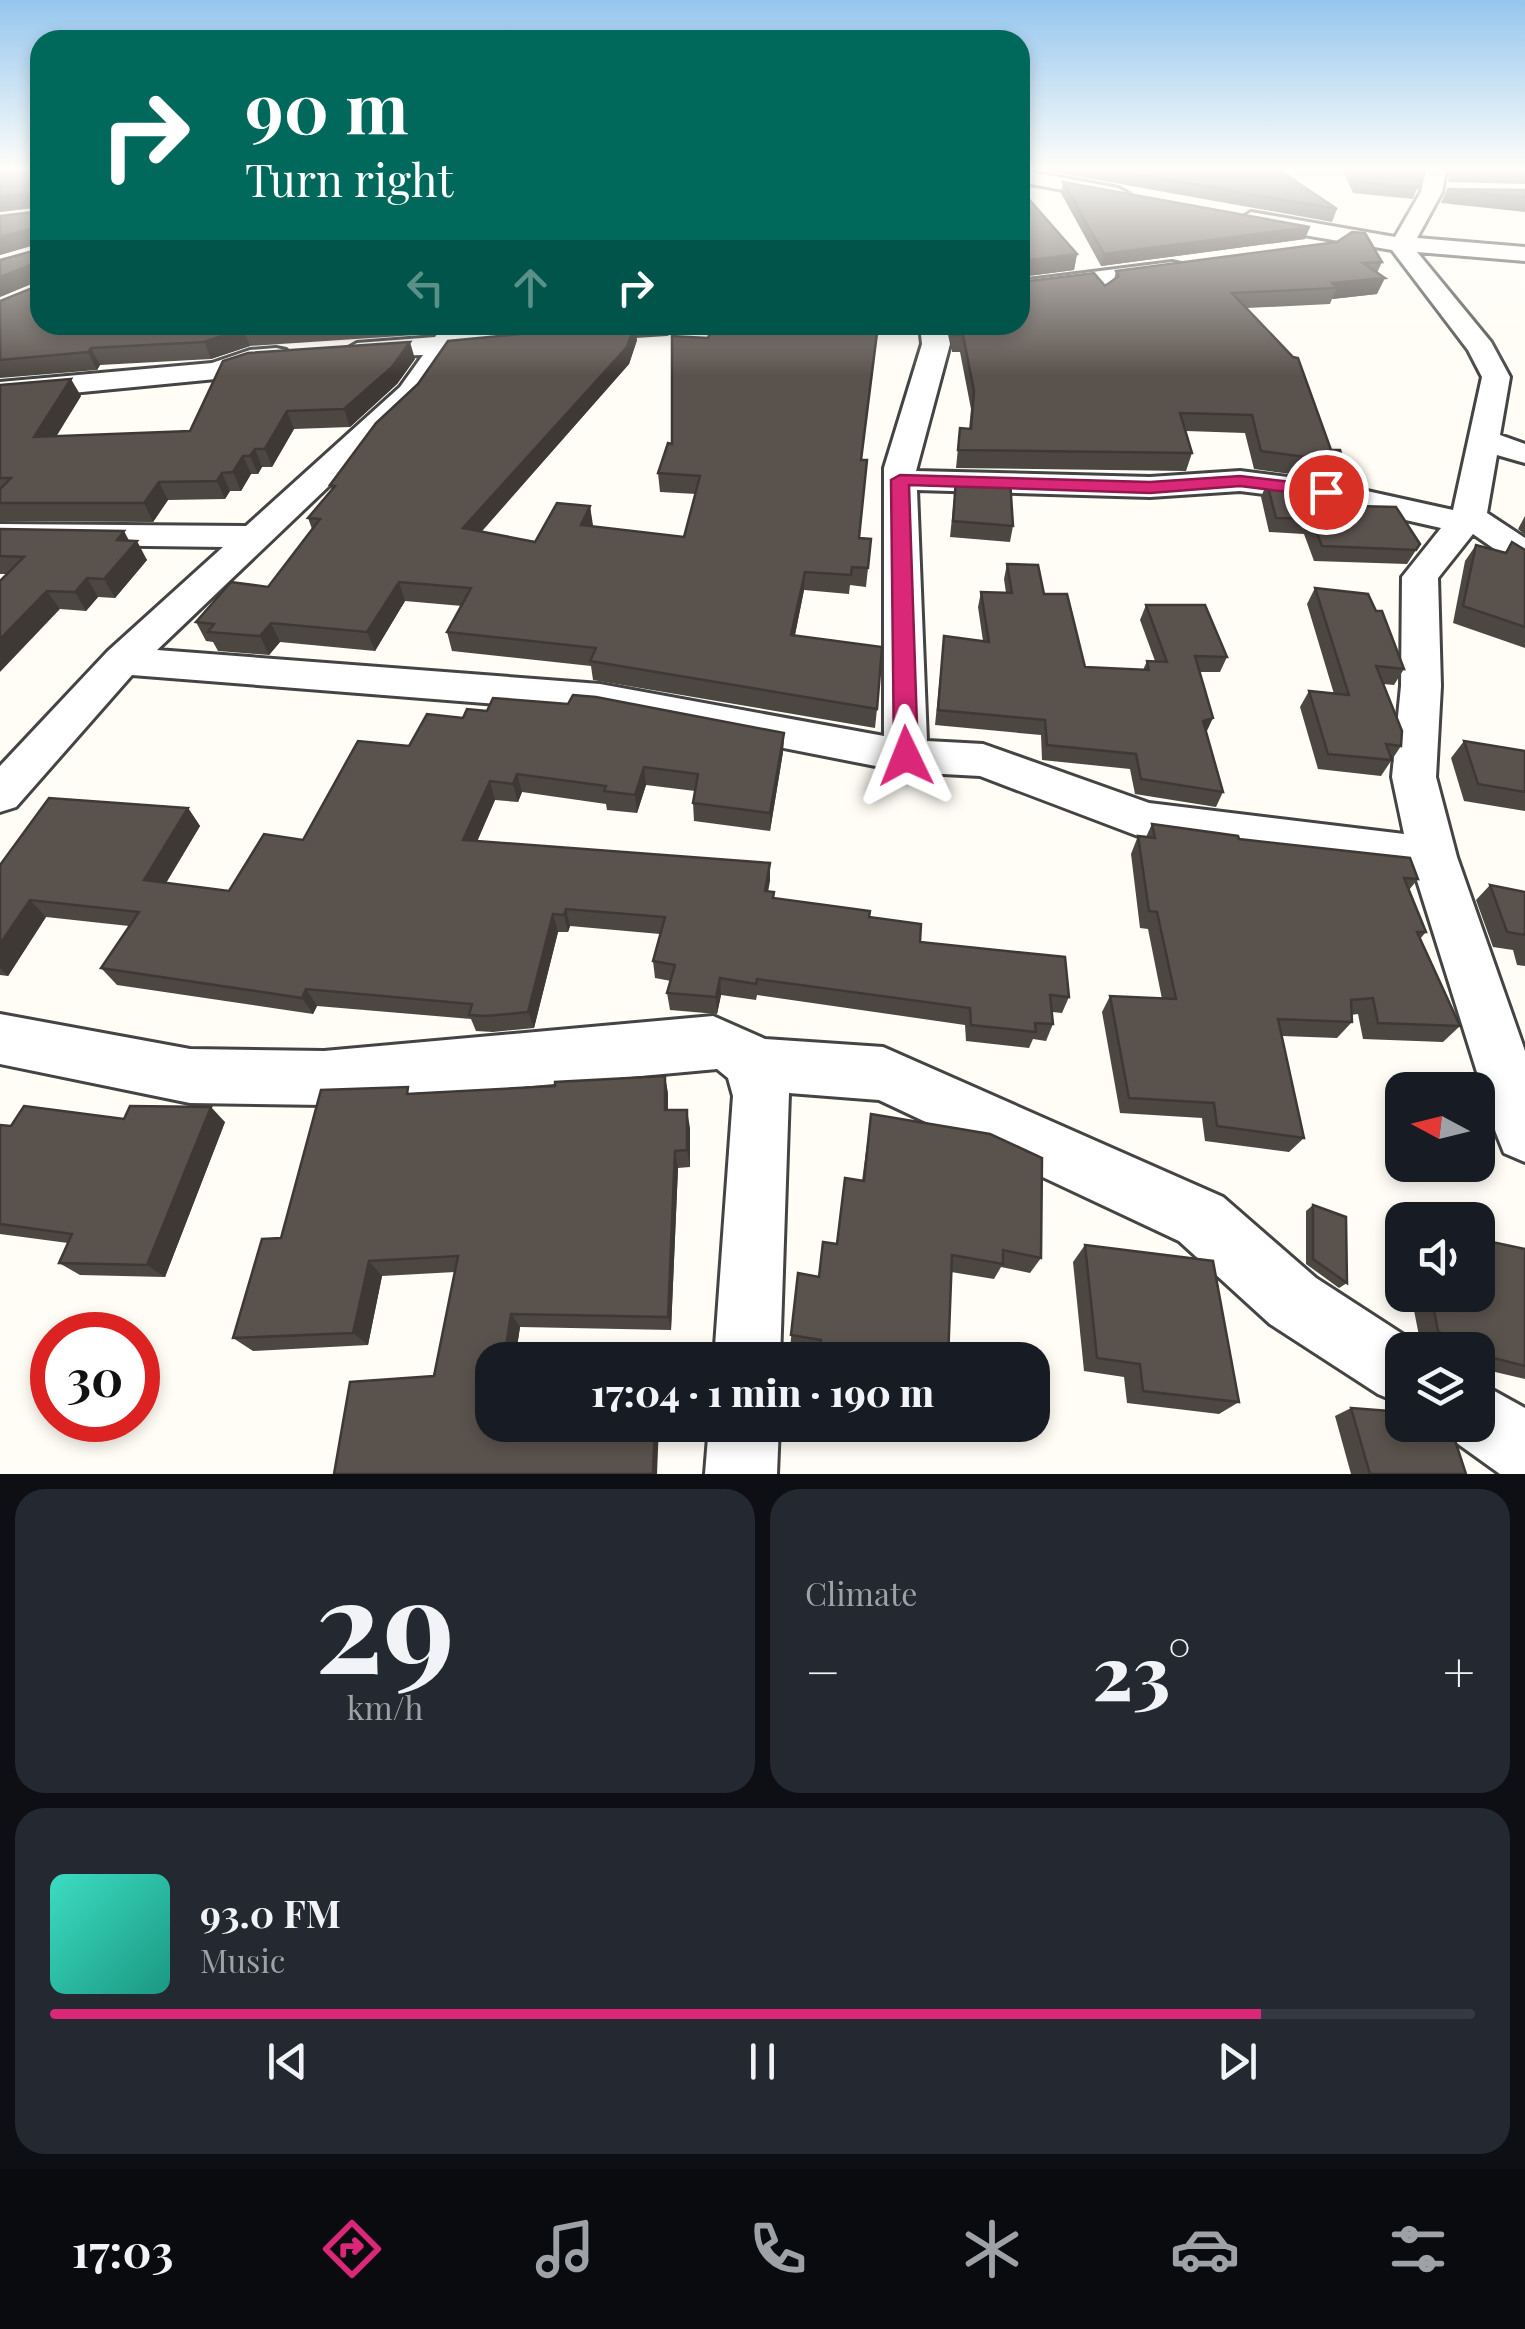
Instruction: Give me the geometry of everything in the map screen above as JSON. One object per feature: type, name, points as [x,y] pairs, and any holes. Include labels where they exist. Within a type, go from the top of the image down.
[{"type":"street","points":[[1371,239],[1525,254]]},
{"type":"street","points":[[1299,251],[1394,239]]},
{"type":"street","points":[[1390,242],[1492,365],[1496,377],[1466,520],[1420,577],[1420,686],[1414,777],[1433,857],[1525,1133]]},
{"type":"street","points":[[1030,287],[1189,266]]},
{"type":"street","points":[[337,352],[450,336],[557,335]]},
{"type":"street","points":[[906,756],[900,480],[936,344],[935,335]]},
{"type":"street","points":[[0,795],[122,661],[410,393],[450,336]]},
{"type":"street","points":[[0,391],[216,370],[250,358],[302,354]]},
{"type":"street","points":[[1485,440],[1525,454]]},
{"type":"street","points":[[900,480],[1150,487],[1240,481],[1326,492],[1466,520],[1525,554]]},
{"type":"street","points":[[0,534],[255,537]]},
{"type":"street","points":[[122,661],[600,698],[906,756],[983,760],[1146,822],[1433,857]]},
{"type":"street","points":[[0,1039],[190,1076],[324,1078],[713,1042],[739,1049],[753,1064],[762,1096],[748,1342]]},
{"type":"street","points":[[753,1064],[883,1074],[1201,1218],[1293,1300],[1385,1359]]},
{"type":"street","points":[[1495,1429],[1525,1450]]},
{"type":"street","points":[[741,1474],[743,1442]]},
{"type":"building","points":[[1030,239],[1064,239],[1077,254],[1030,260]]},
{"type":"building","points":[[1095,239],[1220,239],[1104,254]]},
{"type":"building","points":[[1342,239],[1368,239],[1382,262],[1363,263],[1385,278],[1332,283],[1337,288],[1232,293],[1298,358],[1331,450],[1340,450],[1344,462],[1261,451],[1252,415],[1180,413],[1192,453],[958,450],[960,428],[971,429],[974,391],[963,335],[1030,335],[1030,281],[1094,273],[1105,286],[1119,276],[1116,271]]},
{"type":"building","points":[[30,252],[30,265],[0,277],[0,260]]},
{"type":"building","points":[[30,289],[30,335],[225,335],[204,342],[91,348],[88,352],[0,360],[0,301]]},
{"type":"building","points":[[510,335],[631,335],[627,347],[463,528],[535,542],[557,503],[590,506],[581,525],[684,537],[700,476],[658,473],[668,443],[672,444],[672,336],[877,335],[861,460],[867,460],[859,538],[871,539],[868,568],[852,567],[851,575],[805,572],[791,635],[882,647],[877,709],[590,661],[596,648],[447,632],[471,588],[399,582],[367,632],[271,623],[260,636],[208,632],[214,624],[196,622],[231,582],[268,587],[320,519],[308,518],[335,486],[330,485],[376,423],[418,384],[448,341]]},
{"type":"building","points":[[410,342],[392,367],[344,409],[287,411],[265,449],[255,449],[250,456],[243,456],[233,472],[222,473],[217,481],[159,482],[144,503],[0,503],[0,489],[11,478],[0,478],[0,385],[71,379],[34,437],[190,431],[223,361],[248,353]]},
{"type":"building","points":[[956,479],[1010,480],[1013,526],[953,521]]},
{"type":"building","points":[[1267,483],[1352,495],[1356,506],[1396,507],[1420,544],[1416,550],[1322,546],[1311,519],[1276,518]]},
{"type":"building","points":[[0,529],[124,531],[117,540],[137,541],[104,579],[87,578],[75,592],[47,591],[0,639],[0,581],[24,557],[0,556]]},
{"type":"building","points":[[1512,542],[1525,550],[1525,627],[1463,606],[1476,545],[1506,553]]},
{"type":"building","points":[[1007,564],[1038,565],[1044,594],[1067,594],[1085,667],[1149,670],[1147,661],[1167,662],[1146,605],[1205,605],[1227,657],[1195,656],[1213,718],[1203,721],[1223,792],[1141,779],[1136,754],[1047,745],[1045,720],[938,710],[944,636],[989,642],[981,592],[1012,593]]},
{"type":"building","points":[[1315,588],[1368,594],[1376,611],[1382,611],[1404,669],[1376,666],[1402,731],[1401,746],[1386,744],[1392,760],[1328,754],[1309,691],[1349,695]]},
{"type":"building","points":[[573,695],[784,733],[770,813],[693,803],[698,774],[644,767],[635,795],[604,791],[606,786],[517,774],[513,784],[490,781],[463,840],[770,863],[765,891],[774,892],[773,898],[870,911],[869,917],[921,924],[920,942],[1065,957],[1069,997],[1050,995],[1053,1024],[1035,1023],[1036,1032],[971,1025],[970,1008],[757,979],[756,984],[720,978],[716,997],[667,993],[675,965],[653,961],[665,917],[566,909],[564,915],[553,914],[528,1012],[486,1016],[469,1015],[472,1004],[306,989],[302,998],[101,968],[139,912],[30,900],[0,944],[0,865],[49,798],[188,808],[144,880],[229,891],[264,834],[303,840],[358,741],[409,746],[427,714],[463,718],[467,709],[487,711],[493,698],[568,704]]},
{"type":"building","points":[[1464,741],[1525,751],[1525,792],[1478,784]]},
{"type":"building","points":[[1152,824],[1239,839],[1410,858],[1418,879],[1404,878],[1426,932],[1417,932],[1460,1026],[1378,1023],[1373,998],[1351,1000],[1352,1022],[1278,1019],[1304,1138],[1217,1126],[1214,1103],[1129,1098],[1110,996],[1176,999],[1157,912],[1149,911],[1138,836],[1155,838]]},
{"type":"building","points":[[1490,885],[1525,892],[1525,935],[1507,932]]},
{"type":"building","points":[[665,1076],[665,1110],[687,1110],[687,1150],[675,1151],[668,1317],[511,1314],[507,1342],[475,1342],[475,1442],[654,1442],[653,1474],[334,1474],[350,1382],[434,1376],[458,1256],[369,1261],[353,1333],[233,1338],[262,1239],[281,1238],[321,1090],[408,1087],[407,1094],[555,1086],[555,1082]]},
{"type":"building","points":[[24,1106],[124,1119],[130,1106],[211,1107],[147,1265],[59,1263],[72,1234],[0,1224],[0,1125],[11,1126]]},
{"type":"building","points":[[871,1114],[990,1134],[1042,1158],[1041,1258],[1003,1250],[1003,1264],[952,1255],[949,1342],[821,1342],[791,1335],[798,1273],[819,1277],[823,1242],[837,1244],[845,1178],[864,1181]]},
{"type":"building","points":[[1313,1205],[1346,1217],[1347,1283],[1313,1259]]},
{"type":"building","points":[[1495,1243],[1525,1249],[1525,1366],[1495,1358],[1495,1332],[1438,1331],[1434,1312],[1495,1312]]},
{"type":"building","points":[[1085,1245],[1213,1261],[1239,1402],[1143,1391],[1140,1364],[1097,1358]]},
{"type":"building","points":[[1351,1408],[1385,1411],[1385,1442],[1456,1442],[1466,1474],[1370,1474]]},
{"type":"route","points":[[906,756],[900,480],[1150,487],[1240,481],[1326,492]]}]
